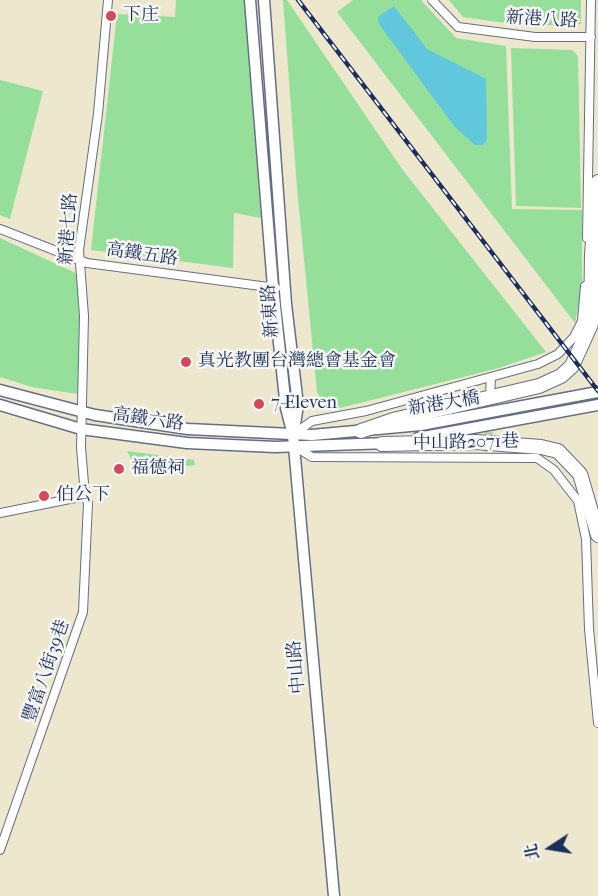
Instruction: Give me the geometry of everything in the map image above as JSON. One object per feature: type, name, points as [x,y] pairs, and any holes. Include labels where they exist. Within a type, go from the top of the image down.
[{"type":"highway","points":[[361,431],[393,420],[539,386],[561,376],[572,366],[591,324],[592,254],[598,182]]},
{"type":"highway","points":[[382,444],[476,442],[542,447],[558,452],[580,474],[598,535]]},
{"type":"main road","name":"新東路","points":[[250,0],[273,287],[286,408],[293,435]]},
{"type":"main road","name":"新東路","points":[[264,0],[285,289],[298,405],[293,435]]},
{"type":"main road","name":"高鐵六路","points":[[0,390],[82,411],[189,429],[293,435]]},
{"type":"main road","name":"新港大橋","points":[[293,435],[421,425],[598,392]]},
{"type":"main road","name":"高鐵六路","points":[[0,405],[81,429],[187,442],[294,447]]},
{"type":"main road","name":"新港大橋","points":[[294,447],[382,444],[598,405]]},
{"type":"main road","name":"中山路","points":[[293,435],[334,896]]},
{"type":"street","name":"新港七路","points":[[85,496],[81,429],[84,316],[80,261],[98,114],[108,0]]},
{"type":"street","name":"新港八路","points":[[432,0],[458,27],[535,37],[591,37]]},
{"type":"street","points":[[293,435],[312,421],[366,411],[538,364],[558,354],[574,337],[582,321],[586,272],[591,0]]},
{"type":"street","name":"高鐵五路","points":[[0,229],[80,261],[285,289]]},
{"type":"street","points":[[490,395],[491,377]]},
{"type":"street","name":"中山路2071巷","points":[[294,447],[312,457],[488,454],[537,458],[565,481],[578,501],[586,539],[589,629],[598,723]]},
{"type":"street","points":[[0,513],[85,496]]},
{"type":"street","name":"豐富八街39巷","points":[[0,850],[83,612],[88,503],[85,496]]},
{"type":"green space","points":[[176,0],[244,0],[261,218],[234,213],[233,268],[91,250],[117,14],[175,17]]},
{"type":"green space","points":[[283,0],[287,0],[402,169],[546,352],[499,368],[328,411],[317,392],[297,188]]},
{"type":"green space","points":[[353,0],[421,0],[456,38],[506,46],[512,209],[582,210],[582,288],[575,323],[337,12]]},
{"type":"green space","points":[[449,0],[581,0],[581,24],[525,26],[463,17]]},
{"type":"green space","points":[[511,48],[572,50],[578,56],[581,208],[516,206]]},
{"type":"green space","points":[[0,80],[43,91],[10,219],[0,215]]},
{"type":"green space","points":[[0,238],[78,274],[80,372],[77,394],[32,387],[0,377]]},
{"type":"green space","points":[[127,451],[194,460],[195,465],[137,471]]},
{"type":"water","points":[[394,6],[427,49],[486,79],[487,139],[483,145],[475,145],[454,126],[379,24],[378,17]]},
{"type":"tunnel","points":[[488,452],[490,408]]},
{"type":"railway","points":[[298,0],[598,391]]},
{"type":"place","name":"下庄","points":[[111,16]]},
{"type":"place","name":"真光教團台灣總會基金會","points":[[186,362]]},
{"type":"place","name":"7-Eleven","points":[[259,404]]},
{"type":"place","name":"福德祠","points":[[119,469]]},
{"type":"place","name":"伯公下","points":[[44,496]]}]
